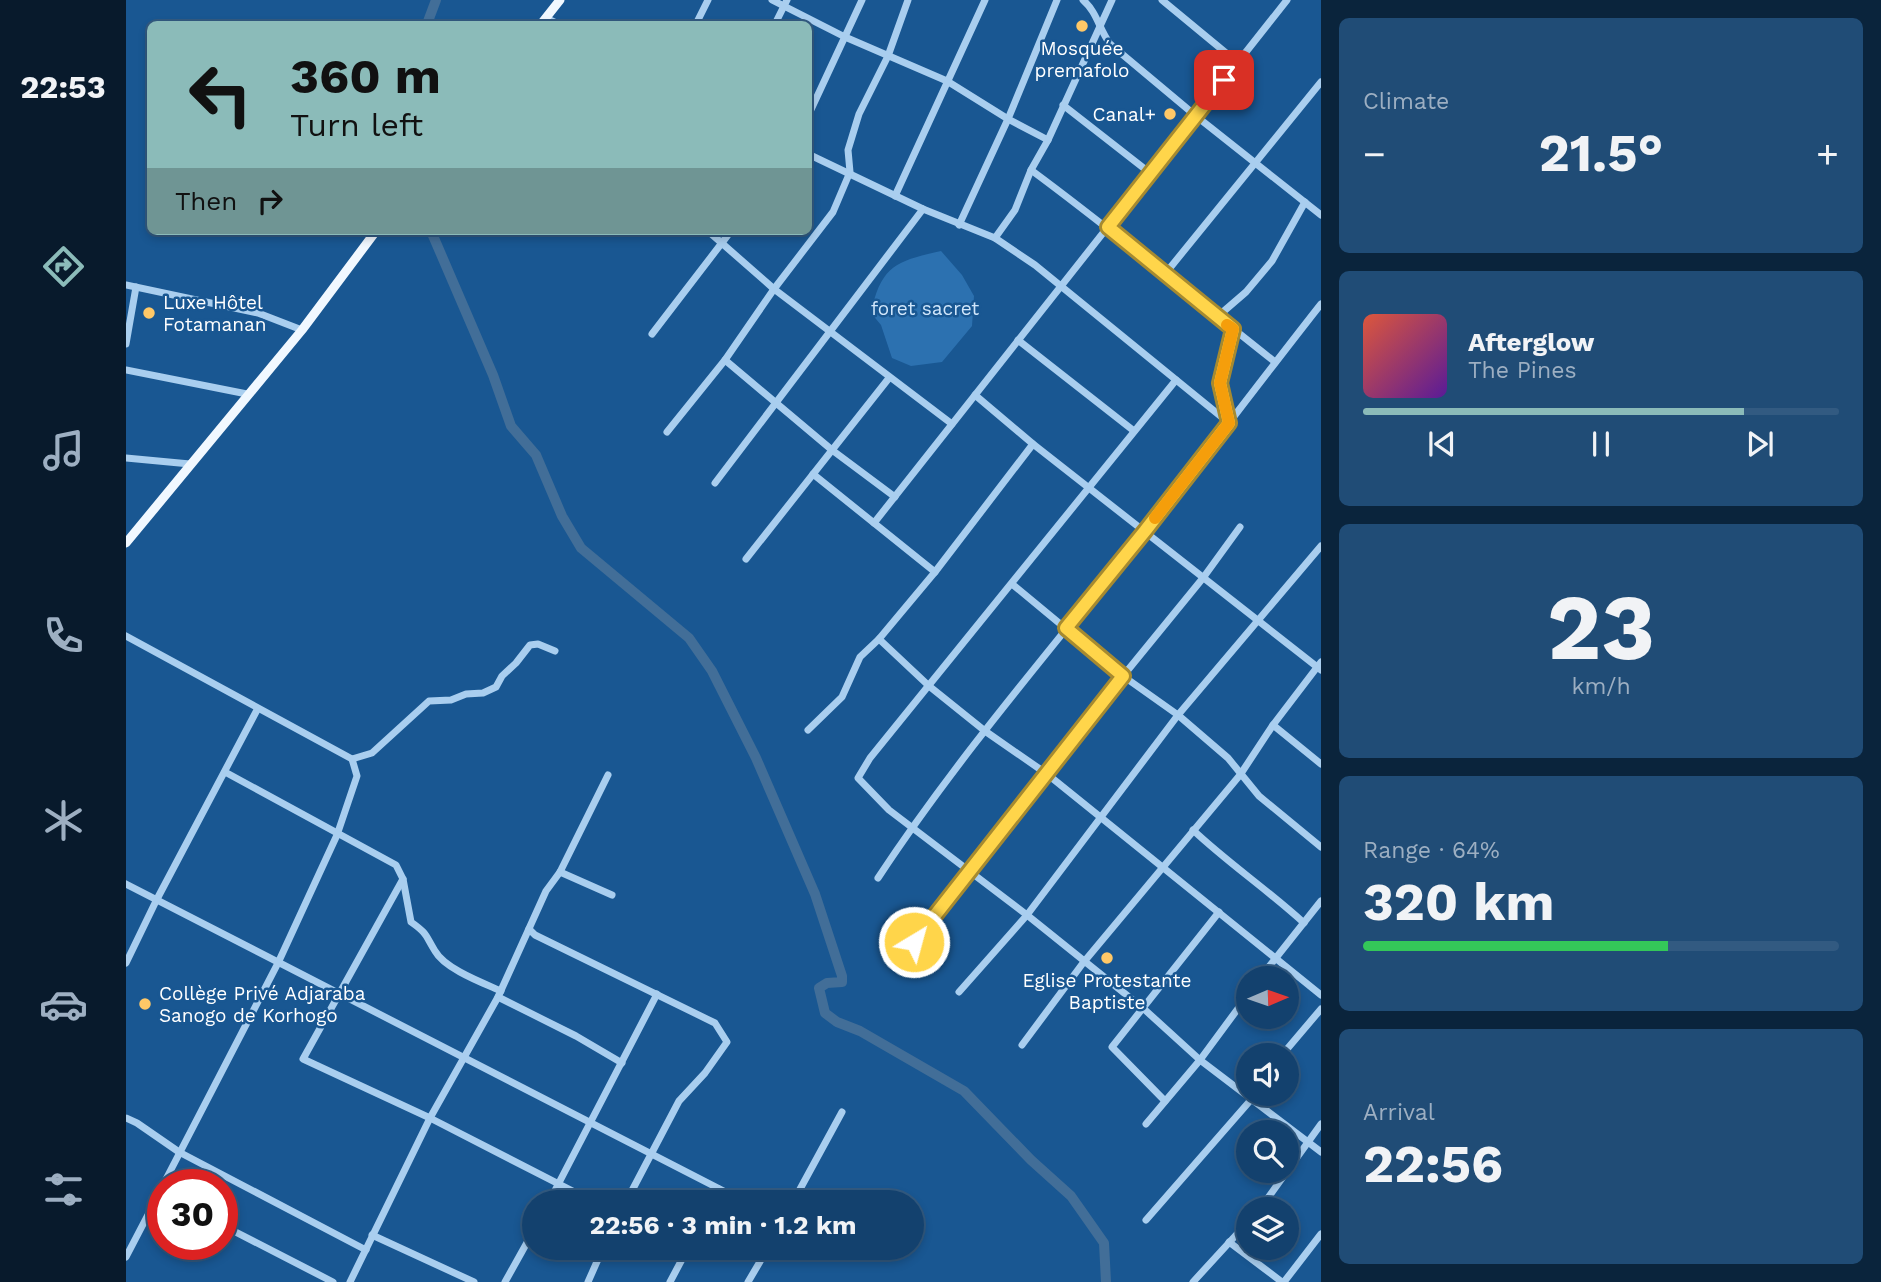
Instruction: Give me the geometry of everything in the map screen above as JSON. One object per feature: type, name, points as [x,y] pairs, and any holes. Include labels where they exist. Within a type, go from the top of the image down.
[{"type":"main road","points":[[543,21],[560,0]]},
{"type":"main road","points":[[126,543],[302,330],[373,235]]},
{"type":"street","points":[[698,21],[708,0]]},
{"type":"street","points":[[772,0],[786,3],[845,37],[947,81],[1008,120],[1048,140]]},
{"type":"street","points":[[812,107],[862,0]]},
{"type":"street","points":[[667,432],[725,360],[774,289],[833,212],[850,172],[848,150],[859,114],[888,56],[908,0]]},
{"type":"street","points":[[895,196],[985,0]]},
{"type":"street","points":[[960,225],[1008,120],[1057,0]]},
{"type":"street","points":[[1083,0],[1091,8],[1110,44],[1321,215]]},
{"type":"street","points":[[995,238],[1015,211],[1031,170],[1048,140],[1112,0]]},
{"type":"street","points":[[1162,0],[1237,62]]},
{"type":"street","points":[[874,523],[1285,1]]},
{"type":"street","points":[[777,21],[786,3]]},
{"type":"street","points":[[1166,274],[1321,82]]},
{"type":"street","points":[[1063,105],[1150,173]]},
{"type":"street","points":[[812,155],[923,209],[995,238],[1035,265],[1229,423]]},
{"type":"street","points":[[1031,170],[1108,227],[1275,362]]},
{"type":"street","points":[[1217,317],[1246,292],[1272,261],[1305,202]]},
{"type":"street","points":[[715,483],[923,209]]},
{"type":"street","points":[[713,235],[774,289],[953,424]]},
{"type":"street","points":[[652,334],[728,235]]},
{"type":"street","points":[[126,285],[258,313],[302,330]]},
{"type":"street","points":[[126,344],[136,287]]},
{"type":"street","points":[[878,878],[912,827],[985,731],[1321,304]]},
{"type":"street","points":[[1229,423],[1220,383],[1233,329]]},
{"type":"street","points":[[1018,340],[1134,431]]},
{"type":"street","points":[[725,360],[832,450],[895,497]]},
{"type":"street","points":[[126,370],[247,394]]},
{"type":"street","points":[[746,559],[889,378]]},
{"type":"street","points":[[1176,380],[870,758],[859,778],[889,810],[1027,915],[1144,1009],[1200,1060],[1236,1085]]},
{"type":"street","points":[[975,395],[1257,621],[1320,666],[1273,725],[1240,775],[1083,962],[1022,1045]]},
{"type":"street","points":[[808,730],[842,697],[860,657],[935,572],[1033,444]]},
{"type":"street","points":[[126,458],[190,464]]},
{"type":"street","points":[[813,474],[935,572]]},
{"type":"street","points":[[914,942],[1203,578],[1240,527]]},
{"type":"street","points":[[959,992],[1027,915],[1178,715],[1321,546]]},
{"type":"street","points":[[1012,584],[1123,676],[1178,715],[1228,758],[1259,796],[1321,847]]},
{"type":"street","points":[[126,636],[352,760],[357,776],[337,835],[278,963],[172,1169]]},
{"type":"street","points":[[878,639],[929,686],[985,731],[1047,774],[1321,995]]},
{"type":"street","points":[[352,760],[372,753],[429,701],[451,700],[466,694],[483,693],[496,687],[502,676],[530,645],[538,644],[555,651]]},
{"type":"street","points":[[126,963],[257,710]]},
{"type":"street","points":[[1273,725],[1321,764]]},
{"type":"street","points":[[225,772],[396,865],[403,879],[411,922],[427,933],[435,953],[453,967],[622,1063]]},
{"type":"street","points":[[350,1282],[430,1118],[500,994],[546,891],[560,872],[608,775]]},
{"type":"street","points":[[1193,830],[1225,860],[1304,923]]},
{"type":"street","points":[[560,872],[612,895]]},
{"type":"street","points":[[403,879],[303,1059],[430,1118],[571,1190]]},
{"type":"street","points":[[126,884],[719,1189]]},
{"type":"street","points":[[1269,966],[1321,901]]},
{"type":"street","points":[[1165,1101],[1112,1047],[1219,912]]},
{"type":"street","points":[[529,929],[535,935],[715,1023],[727,1042],[705,1073],[679,1101],[632,1190]]},
{"type":"street","points":[[556,1190],[657,994]]},
{"type":"street","points":[[1292,1043],[1321,1009]]},
{"type":"street","points":[[1146,1124],[1200,1060],[1236,1011]]},
{"type":"street","points":[[1146,1220],[1246,1106]]},
{"type":"street","points":[[1265,1106],[1321,1152]]},
{"type":"street","points":[[800,1190],[842,1112]]},
{"type":"street","points":[[126,1118],[138,1123],[180,1152],[366,1250]]},
{"type":"street","points":[[1268,1197],[1321,1124]]},
{"type":"street","points":[[126,1257],[147,1217]]},
{"type":"street","points":[[238,1233],[333,1282]]},
{"type":"street","points":[[1229,1242],[1283,1282],[1321,1234]]},
{"type":"street","points":[[372,1235],[474,1282]]},
{"type":"street","points":[[1193,1282],[1236,1235]]},
{"type":"street","points":[[505,1282],[522,1252]]},
{"type":"street","points":[[588,1282],[598,1260]]},
{"type":"street","points":[[670,1282],[682,1260]]},
{"type":"street","points":[[748,1282],[761,1260]]},
{"type":"green space","name":"foret sacret","points":[[941,251],[962,275],[974,296],[972,326],[942,362],[911,366],[892,358],[881,325],[871,313],[875,297],[880,284],[893,268],[913,258]]},
{"type":"waterway","points":[[428,21],[436,0]]},
{"type":"waterway","points":[[433,235],[493,375],[511,426],[536,455],[562,516],[581,548],[689,638],[712,671],[756,758],[815,894],[842,976],[842,982],[827,983],[819,988],[825,1013],[964,1091],[1031,1160],[1071,1196],[1104,1243],[1106,1282]]},
{"type":"slow traffic","points":[[1155,518],[1229,423],[1220,383],[1233,329],[1227,325]]},
{"type":"place","name":"Mosquée premafolo","points":[[1082,26]]},
{"type":"place","name":"Canal+","points":[[1170,114]]},
{"type":"place","name":"Luxe Hôtel Fotamanan","points":[[149,313]]},
{"type":"place","name":"Eglise Protestante Baptiste","points":[[1107,958]]},
{"type":"place","name":"Collège Privé Adjaraba Sanogo de Korhogo","points":[[145,1004]]},
{"type":"route","points":[[914,942],[1123,676],[1066,628],[1229,423],[1220,375],[1233,329],[1108,227],[1224,80]]}]
